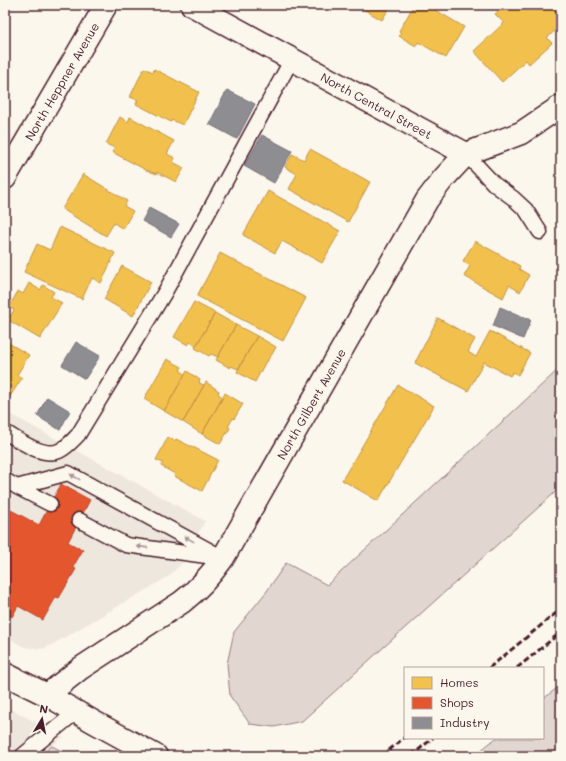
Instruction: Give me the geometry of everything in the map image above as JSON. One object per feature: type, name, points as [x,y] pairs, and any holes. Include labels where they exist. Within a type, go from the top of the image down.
[{"type":"street","name":"North Heppner Avenue","points":[[5,178],[106,5]]},
{"type":"street","name":"North Central Street","points":[[192,5],[466,154]]},
{"type":"street","name":"North Gilbert Avenue","points":[[47,695],[81,668],[182,602],[196,591],[210,576],[223,558],[427,200],[466,154],[521,132],[561,106]]},
{"type":"street","points":[[5,674],[47,695],[156,756]]},
{"type":"lane","points":[[5,432],[37,450],[48,453],[57,452],[78,435],[165,292],[292,59]]},
{"type":"lane","name":"North Central Street","points":[[466,154],[494,184],[514,198],[526,210],[540,232]]},
{"type":"lane","points":[[11,483],[68,473],[223,558]]},
{"type":"lane","points":[[11,483],[50,504]]},
{"type":"lane","points":[[79,520],[126,545],[223,558]]},
{"type":"lane","points":[[22,756],[85,717]]},
{"type":"shaded area","points":[[561,367],[561,487],[302,721],[274,727],[250,724],[230,696],[227,664],[234,632],[267,591],[286,563],[327,585]]},
{"type":"shaded area","points":[[5,411],[205,521],[183,562],[168,577],[43,649],[24,647],[5,636]]},
{"type":"shaded area","points":[[561,685],[561,756],[474,756],[495,739],[544,739],[544,698]]},
{"type":"shaded area","points":[[5,706],[63,737],[39,756],[5,756]]},
{"type":"shaded area","points":[[52,746],[71,756],[39,756]]},
{"type":"building: Homes","points":[[356,5],[391,5],[382,20]]},
{"type":"building: Homes","points":[[414,5],[427,5],[464,27],[446,58],[418,42],[416,46],[399,36],[401,33],[399,31]]},
{"type":"building: Homes","points":[[505,5],[519,5],[521,7],[523,5],[552,5],[561,14],[561,25],[547,38],[552,43],[529,64],[526,60],[502,82],[474,51],[504,23],[495,14]]},
{"type":"building: Homes","points":[[144,68],[153,72],[154,69],[199,92],[183,125],[172,120],[171,122],[136,104],[138,100],[130,97]]},
{"type":"building: Homes","points":[[120,117],[128,122],[130,117],[174,141],[167,154],[175,158],[173,162],[184,168],[176,182],[157,172],[157,174],[146,170],[112,152],[115,148],[106,144]]},
{"type":"building: Homes","points":[[310,149],[370,182],[348,222],[289,189],[297,174],[285,167],[292,154],[304,160]]},
{"type":"building: Homes","points":[[83,174],[127,201],[124,206],[133,211],[123,229],[114,223],[106,236],[62,209]]},
{"type":"building: Homes","points":[[268,191],[340,231],[322,263],[282,241],[275,253],[243,235]]},
{"type":"building: Homes","points":[[60,227],[115,253],[101,283],[92,278],[82,299],[24,272],[37,244],[50,250]]},
{"type":"building: Homes","points":[[475,241],[520,266],[519,269],[529,275],[520,292],[509,285],[503,298],[464,276],[470,266],[463,261]]},
{"type":"building: Homes","points":[[220,253],[306,298],[283,341],[197,296]]},
{"type":"building: Homes","points":[[122,266],[151,282],[133,316],[104,299]]},
{"type":"building: Homes","points":[[29,283],[40,290],[43,285],[54,292],[51,297],[62,303],[40,339],[8,320],[14,310],[9,307],[18,291],[23,294]]},
{"type":"building: Homes","points":[[194,302],[215,313],[196,346],[190,342],[188,345],[174,337]]},
{"type":"building: Homes","points":[[215,313],[236,325],[218,357],[211,354],[209,356],[195,348]]},
{"type":"building: Homes","points":[[438,318],[475,339],[468,352],[476,357],[490,331],[530,353],[518,375],[513,372],[510,376],[484,362],[468,391],[415,363]]},
{"type":"building: Homes","points":[[236,325],[257,336],[238,369],[231,366],[230,368],[216,360]]},
{"type":"building: Homes","points":[[257,336],[276,347],[267,362],[266,361],[255,382],[237,372]]},
{"type":"building: Homes","points":[[5,341],[29,355],[17,375],[22,378],[9,398],[5,396]]},
{"type":"building: Homes","points":[[167,359],[182,367],[180,370],[185,374],[164,411],[144,399]]},
{"type":"building: Homes","points":[[187,371],[200,380],[199,383],[204,385],[183,422],[164,411]]},
{"type":"building: Homes","points":[[206,382],[219,391],[218,394],[223,397],[202,434],[183,422]]},
{"type":"building: Homes","points":[[398,385],[434,406],[378,501],[342,480]]},
{"type":"building: Homes","points":[[225,393],[243,404],[234,419],[233,418],[228,427],[230,428],[220,444],[202,434]]},
{"type":"building: Homes","points":[[168,437],[175,441],[176,439],[218,460],[202,491],[174,476],[175,474],[161,466],[163,463],[156,460]]},
{"type":"building: Shops","points":[[61,484],[90,500],[68,542],[83,550],[73,567],[76,569],[59,598],[56,597],[43,620],[18,606],[12,617],[5,613],[5,517],[9,509],[39,525]]},
{"type":"building: Industry","points":[[227,90],[255,104],[237,139],[209,124]]},
{"type":"building: Industry","points":[[262,135],[292,151],[274,183],[244,166]]},
{"type":"building: Industry","points":[[149,208],[179,224],[171,237],[142,221]]},
{"type":"building: Industry","points":[[500,307],[531,320],[523,339],[493,326]]},
{"type":"building: Industry","points":[[76,342],[100,356],[85,379],[62,365]]},
{"type":"building: Industry","points":[[47,397],[70,411],[60,430],[37,416]]},
{"type":"railway","points":[[490,667],[561,609]]},
{"type":"railway","points":[[518,667],[561,632]]},
{"type":"railway","points":[[382,756],[404,738]]},
{"type":"railway","points":[[411,756],[432,739]]}]
